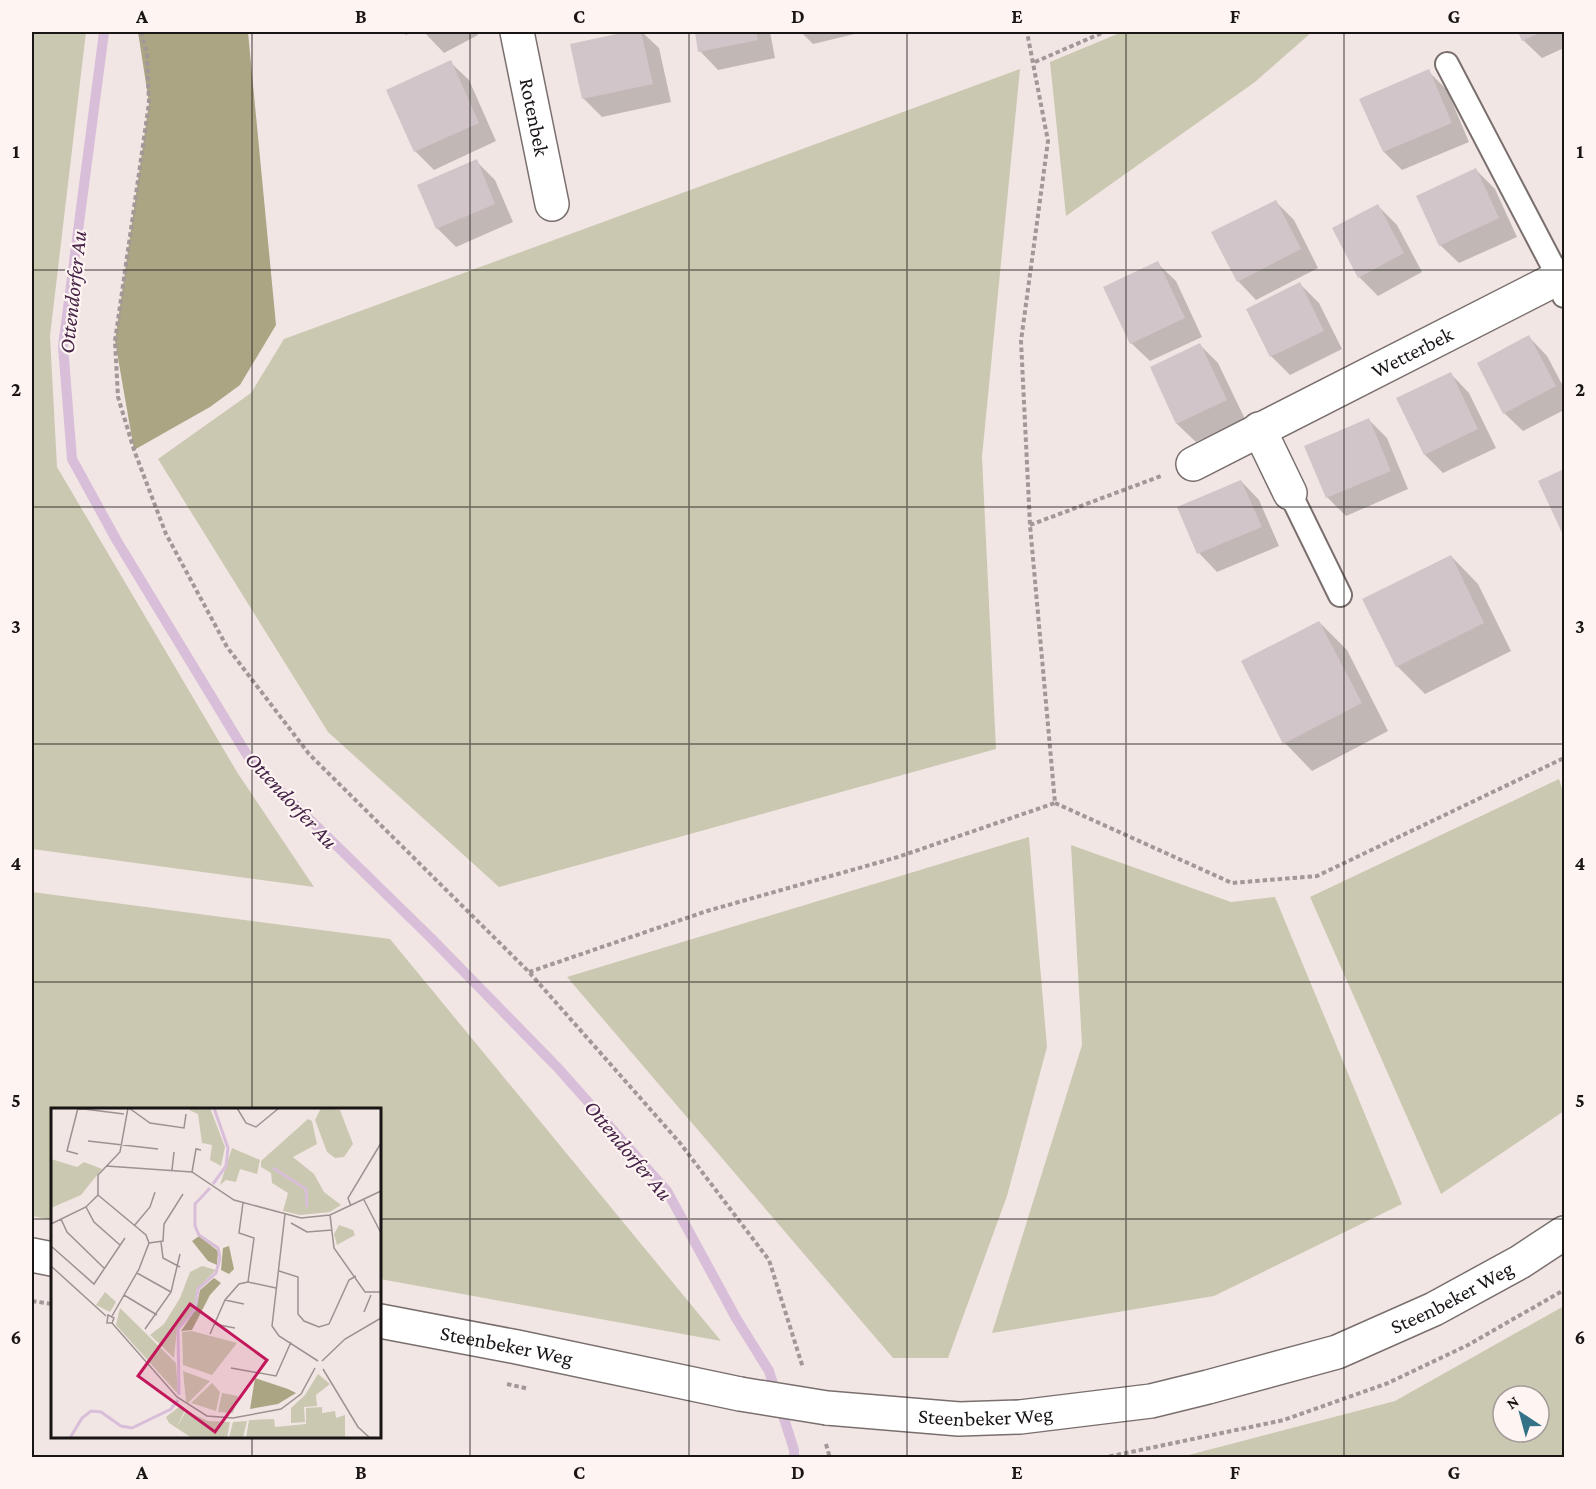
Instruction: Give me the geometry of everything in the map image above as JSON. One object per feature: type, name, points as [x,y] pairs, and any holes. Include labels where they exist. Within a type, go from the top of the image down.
[{"type":"street","name":"Rotenbek","points":[[517,32],[552,204]]},
{"type":"street","name":"Wetterbek","points":[[1193,464],[1259,429],[1563,283]]},
{"type":"street","points":[[1259,429],[1290,493]]},
{"type":"street","name":"Steenbeker Weg","points":[[381,1321],[740,1394],[825,1422],[1020,1417],[1151,1401],[1208,1388],[1336,1352],[1434,1309],[1520,1262],[1564,1233]]},
{"type":"street","points":[[32,1255],[51,1259]]},
{"type":"lane","points":[[1447,64],[1563,283]]},
{"type":"lane","points":[[1290,493],[1340,596]]},
{"type":"path","points":[[141,32],[147,54],[149,103],[115,341],[118,397],[134,450],[166,534],[227,647],[309,754],[529,972],[680,1143],[770,1260],[806,1378]]},
{"type":"path","points":[[1028,32],[1048,141],[1021,341],[1030,525],[1055,803]]},
{"type":"path","points":[[1035,63],[1104,32]]},
{"type":"path","points":[[1030,525],[1193,464]]},
{"type":"path","points":[[529,972],[707,911],[898,857],[1055,803],[1232,883],[1317,876],[1564,758]]},
{"type":"path","points":[[32,1301],[51,1304]]},
{"type":"path","points":[[825,1422],[830,1458]]},
{"type":"shaded area","points":[[32,32],[86,32],[50,336],[57,467],[237,772],[314,887],[32,849]]},
{"type":"shaded area","points":[[138,32],[248,32],[276,325],[240,385],[210,407],[134,450],[115,341],[149,103]]},
{"type":"shaded area","points":[[1122,32],[1312,32],[1255,82],[1066,216],[1050,62]]},
{"type":"shaded area","points":[[1020,69],[982,457],[996,749],[499,887],[328,732],[158,459],[251,393],[284,339]]},
{"type":"shaded area","points":[[1559,779],[1564,794],[1564,1111],[1441,1194],[1310,897]]},
{"type":"shaded area","points":[[1029,837],[1047,1047],[1007,1196],[948,1358],[893,1358],[567,977]]},
{"type":"shaded area","points":[[1071,845],[1231,902],[1275,897],[1402,1204],[1214,1296],[992,1333],[1082,1045]]},
{"type":"shaded area","points":[[32,892],[390,939],[721,1341],[381,1279],[381,1108],[51,1108],[51,1220],[32,1216]]},
{"type":"shaded area","points":[[1564,1306],[1564,1457],[1181,1457],[1395,1401]]},
{"type":"building","points":[[626,32],[641,32],[653,84],[582,99],[570,44]]},
{"type":"building","points":[[695,32],[756,32],[758,40],[698,52]]},
{"type":"building","points":[[1518,32],[1542,32],[1522,41]]},
{"type":"building","points":[[451,60],[479,123],[414,152],[386,90]]},
{"type":"building","points":[[1429,69],[1452,123],[1383,152],[1359,99]]},
{"type":"building","points":[[477,159],[495,204],[436,229],[417,185]]},
{"type":"building","points":[[1476,168],[1499,218],[1439,246],[1416,196]]},
{"type":"building","points":[[1276,200],[1301,249],[1237,282],[1211,232]]},
{"type":"building","points":[[1378,204],[1404,253],[1358,278],[1332,228]]},
{"type":"building","points":[[1158,261],[1185,318],[1130,344],[1103,287]]},
{"type":"building","points":[[1300,282],[1324,331],[1270,357],[1246,309]]},
{"type":"building","points":[[1529,335],[1556,386],[1503,414],[1477,363]]},
{"type":"building","points":[[1200,343],[1227,400],[1176,424],[1150,367]]},
{"type":"building","points":[[1451,372],[1478,429],[1424,455],[1396,398]]},
{"type":"building","points":[[1369,418],[1391,471],[1326,498],[1304,446]]},
{"type":"building","points":[[1564,469],[1564,537],[1538,481]]},
{"type":"building","points":[[1241,480],[1262,527],[1197,554],[1177,507]]},
{"type":"building","points":[[1451,555],[1484,623],[1396,667],[1362,599]]},
{"type":"building","points":[[1319,621],[1362,703],[1283,744],[1241,661]]},
{"type":"waterway","name":"Ottendorfer Au","points":[[104,32],[63,346],[72,459],[117,541],[252,763],[432,939],[558,1068],[667,1191],[736,1318],[769,1371],[794,1450],[794,1458]]}]
